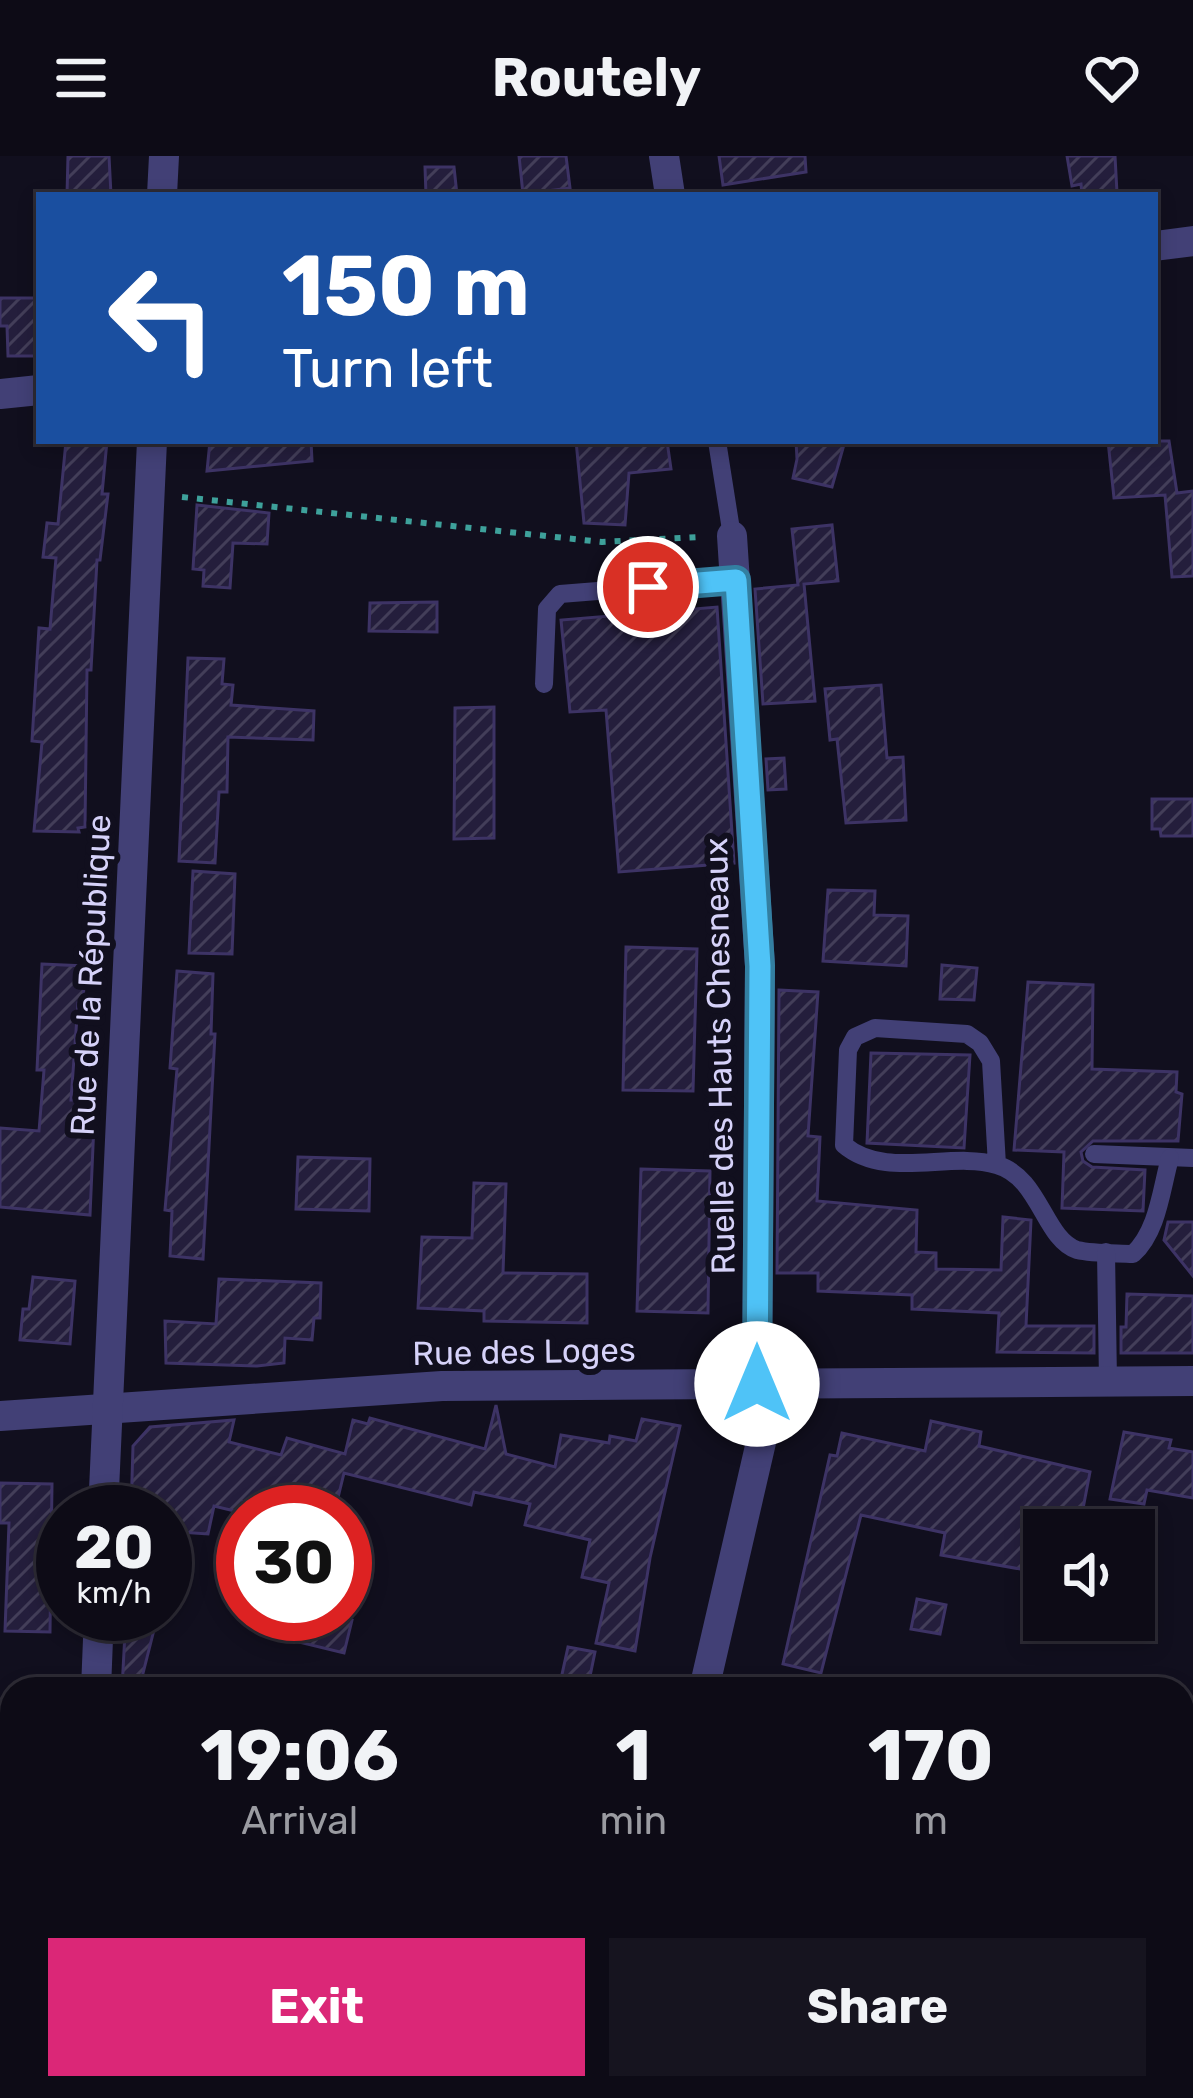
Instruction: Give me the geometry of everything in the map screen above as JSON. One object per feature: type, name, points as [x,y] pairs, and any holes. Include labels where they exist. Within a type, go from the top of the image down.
[{"type":"street","points":[[162,192],[164,156]]},
{"type":"street","points":[[664,156],[670,192]]},
{"type":"street","points":[[1158,246],[1193,241]]},
{"type":"street","points":[[0,394],[36,390]]},
{"type":"street","name":"Rue de la République","points":[[104,1485],[152,444]]},
{"type":"street","name":"Ruelle des Hauts Chesneaux","points":[[706,1677],[765,1385],[760,966],[732,536]]},
{"type":"street","name":"Rue des Loges","points":[[0,1415],[442,1386],[1193,1381]]},
{"type":"street","points":[[96,1677],[98,1641]]},
{"type":"lane","name":"Ruelle des Hauts Chesneaux","points":[[717,444],[732,536]]},
{"type":"lane","points":[[544,684],[547,609],[560,594],[736,580]]},
{"type":"lane","points":[[997,1165],[991,1060],[980,1043],[967,1034],[875,1028],[856,1037],[848,1050],[844,1144],[872,1160],[997,1165],[1024,1181],[1062,1240],[1075,1249],[1133,1254],[1143,1245],[1170,1158]]},
{"type":"lane","points":[[1094,1154],[1193,1158]]},
{"type":"lane","points":[[1106,1252],[1108,1382]]},
{"type":"path","points":[[149,493],[602,542],[732,536]]},
{"type":"building","points":[[68,156],[109,156],[111,192],[67,192]]},
{"type":"building","points":[[519,156],[566,156],[570,188],[523,192]]},
{"type":"building","points":[[719,156],[805,156],[806,172],[723,185]]},
{"type":"building","points":[[1067,156],[1115,156],[1117,192],[1082,192],[1081,184],[1072,186]]},
{"type":"building","points":[[425,167],[454,167],[457,192],[426,192]]},
{"type":"building","points":[[0,298],[36,298],[36,356],[8,356],[7,326],[0,326]]},
{"type":"building","points":[[1169,441],[1177,493],[1193,491],[1193,576],[1172,577],[1165,495],[1114,498],[1108,444]]},
{"type":"building","points":[[66,444],[107,444],[102,494],[108,494],[97,560],[91,670],[87,670],[85,827],[78,828],[79,832],[34,831],[42,742],[32,741],[39,628],[50,629],[56,558],[43,557],[47,523],[58,524]]},
{"type":"building","points":[[210,444],[311,444],[312,461],[207,471]]},
{"type":"building","points":[[576,444],[667,444],[671,469],[629,473],[625,525],[584,523]]},
{"type":"building","points":[[796,444],[844,444],[832,487],[793,478]]},
{"type":"building","points":[[197,505],[269,513],[267,544],[233,543],[230,588],[203,586],[204,570],[193,569]]},
{"type":"building","points":[[832,525],[838,581],[804,584],[815,701],[763,704],[755,589],[798,585],[792,529]]},
{"type":"building","points":[[437,602],[437,632],[369,631],[370,603]]},
{"type":"building","points":[[717,607],[734,863],[619,872],[606,710],[570,712],[561,620]]},
{"type":"building","points":[[188,658],[224,659],[222,684],[233,685],[231,705],[314,711],[313,740],[228,737],[227,792],[219,792],[215,863],[179,861]]},
{"type":"building","points":[[881,685],[887,758],[903,757],[906,820],[846,823],[837,739],[830,740],[825,689]]},
{"type":"building","points":[[494,707],[494,838],[454,839],[455,708]]},
{"type":"building","points":[[784,758],[786,789],[768,790],[766,759]]},
{"type":"building","points":[[1152,799],[1193,799],[1193,836],[1161,836],[1160,829],[1152,829]]},
{"type":"building","points":[[193,871],[235,874],[232,954],[189,953]]},
{"type":"building","points":[[828,890],[875,891],[874,915],[908,916],[906,966],[823,961]]},
{"type":"building","points":[[626,947],[697,949],[693,1091],[623,1090]]},
{"type":"building","points":[[42,964],[85,966],[71,1100],[95,1100],[90,1215],[0,1207],[0,1128],[39,1131],[44,1070],[37,1070]]},
{"type":"building","points":[[942,965],[977,968],[974,1000],[940,999]]},
{"type":"building","points":[[177,971],[213,974],[211,1034],[215,1034],[203,1259],[170,1256],[172,1211],[165,1210],[177,1069],[170,1068]]},
{"type":"building","points":[[1028,982],[1093,985],[1092,1069],[1177,1072],[1176,1092],[1182,1094],[1178,1141],[1093,1141],[1081,1152],[1083,1161],[1092,1167],[1145,1170],[1143,1211],[1062,1208],[1064,1152],[1014,1150]]},
{"type":"building","points":[[779,990],[818,992],[808,1136],[820,1137],[817,1201],[917,1210],[916,1252],[936,1253],[936,1269],[1001,1270],[1003,1217],[1031,1220],[1026,1326],[1094,1326],[1094,1353],[997,1352],[999,1313],[912,1309],[912,1295],[818,1291],[818,1273],[777,1273]]},
{"type":"building","points":[[871,1053],[970,1055],[964,1148],[867,1143]]},
{"type":"building","points":[[298,1157],[370,1159],[369,1211],[296,1209]]},
{"type":"building","points":[[641,1169],[710,1171],[708,1313],[637,1311]]},
{"type":"building","points":[[474,1183],[506,1184],[503,1273],[587,1274],[587,1323],[484,1321],[484,1311],[418,1308],[422,1237],[472,1238]]},
{"type":"building","points":[[1168,1222],[1193,1222],[1193,1276],[1164,1240]]},
{"type":"building","points":[[33,1277],[75,1281],[70,1344],[20,1340]]},
{"type":"building","points":[[219,1279],[321,1283],[320,1318],[314,1318],[312,1340],[285,1338],[284,1363],[166,1363],[165,1321],[216,1324]]},
{"type":"building","points":[[1127,1294],[1193,1296],[1193,1353],[1121,1353]]},
{"type":"building","points":[[496,1405],[506,1454],[555,1467],[561,1435],[609,1443],[610,1436],[636,1441],[642,1419],[680,1426],[635,1651],[596,1643],[609,1583],[582,1577],[590,1540],[525,1525],[530,1504],[474,1492],[471,1505],[344,1473],[341,1485],[216,1485],[208,1534],[192,1533],[192,1485],[132,1485],[133,1446],[150,1427],[234,1420],[229,1442],[281,1455],[287,1438],[345,1454],[353,1420],[368,1424],[370,1418],[485,1449]]},
{"type":"building","points":[[931,1421],[981,1432],[979,1446],[1090,1472],[1083,1509],[1023,1509],[1023,1570],[941,1555],[945,1533],[861,1515],[821,1673],[783,1664],[830,1455],[837,1456],[842,1433],[925,1451]]},
{"type":"building","points":[[1124,1432],[1171,1440],[1169,1448],[1193,1452],[1193,1498],[1147,1490],[1144,1504],[1110,1499]]},
{"type":"building","points":[[0,1483],[52,1484],[36,1485],[36,1632],[5,1631],[9,1523],[0,1523]]},
{"type":"building","points":[[917,1599],[946,1605],[940,1634],[911,1629]]},
{"type":"building","points":[[125,1641],[151,1641],[142,1677],[123,1677]]},
{"type":"building","points":[[294,1641],[347,1641],[344,1653]]},
{"type":"building","points":[[568,1647],[595,1652],[590,1677],[561,1677]]},
{"type":"route","points":[[648,587],[736,580],[760,966],[757,1384]]}]
